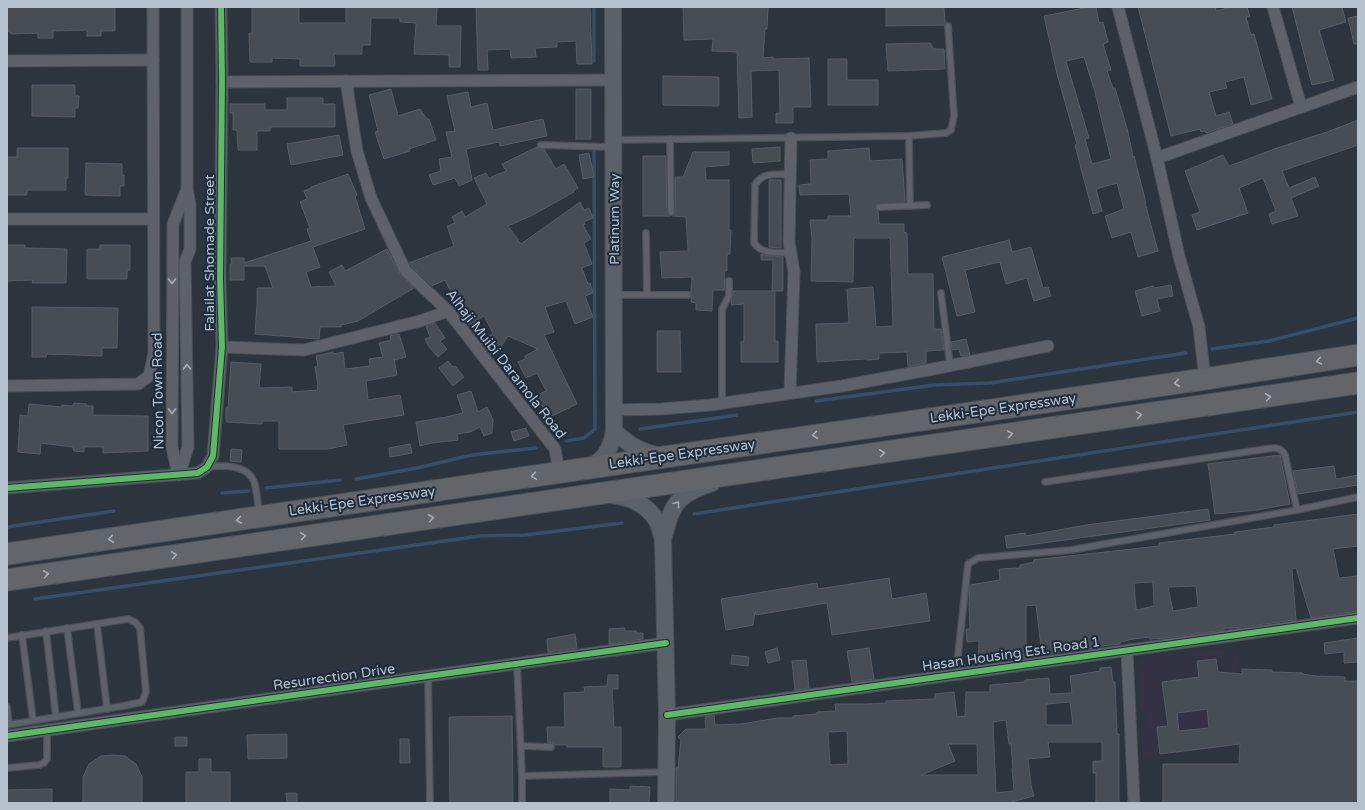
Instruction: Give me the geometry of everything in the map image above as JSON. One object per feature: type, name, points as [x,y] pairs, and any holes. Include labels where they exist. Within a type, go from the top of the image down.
[{"type":"highway","name":"Lekki-Epe Expressway","points":[[7,554],[667,456],[1205,379],[1358,355]]},
{"type":"highway","name":"Lekki-Epe Expressway","points":[[7,580],[1358,383]]},
{"type":"street","points":[[7,386],[138,384],[149,376],[154,354],[153,7]]},
{"type":"street","name":"Nicon Town Road","points":[[179,475],[188,447],[185,262],[190,249],[190,204],[187,189],[187,7]]},
{"type":"street","name":"Falailat Shomade Street","points":[[207,467],[212,456],[222,348],[220,279],[222,82],[221,7]]},
{"type":"street","name":"Platinum Way","points":[[589,468],[599,463],[607,452],[613,442],[614,431],[613,7]]},
{"type":"street","points":[[1118,7],[1157,158],[1179,256],[1199,327],[1205,379]]},
{"type":"street","points":[[1273,7],[1301,107]]},
{"type":"street","points":[[7,61],[153,60]]},
{"type":"street","points":[[222,82],[613,80]]},
{"type":"street","name":"Alhaji Muibi Daramola Road","points":[[346,81],[357,151],[371,198],[405,270],[448,311],[555,449],[559,472]]},
{"type":"street","points":[[1157,158],[1358,87]]},
{"type":"street","points":[[790,393],[794,272],[789,242],[791,138]]},
{"type":"street","name":"Nicon Town Road","points":[[179,475],[172,447],[173,224],[187,189]]},
{"type":"street","points":[[7,220],[153,219]]},
{"type":"street","points":[[173,224],[190,224]]},
{"type":"street","points":[[172,262],[185,262]]},
{"type":"street","points":[[222,348],[304,350],[420,322],[448,311]]},
{"type":"street","points":[[614,410],[661,409],[722,403],[842,386],[1048,346]]},
{"type":"street","points":[[614,431],[623,440],[648,454],[667,456]]},
{"type":"street","points":[[7,488],[179,475],[198,473],[207,467]]},
{"type":"street","points":[[663,540],[674,506],[683,496],[711,483],[738,474]]},
{"type":"street","points":[[598,493],[626,496],[644,506],[657,521],[663,540],[667,715],[666,803]]},
{"type":"street","name":"Hasan Housing Est. Road 1","points":[[667,715],[956,673],[1127,651],[1358,618]]},
{"type":"street","name":"Resurrection Drive","points":[[7,736],[428,676],[666,644]]},
{"type":"street","points":[[1127,651],[1134,803]]},
{"type":"lane","points":[[541,145],[614,143],[670,139],[908,136],[946,133],[951,130],[954,116],[948,26]]},
{"type":"lane","points":[[908,136],[910,206]]},
{"type":"lane","points":[[670,139],[671,212]]},
{"type":"lane","points":[[791,174],[765,175],[758,179],[755,185],[754,243],[758,249],[767,252],[791,253]]},
{"type":"lane","points":[[879,207],[927,205]]},
{"type":"lane","points":[[646,233],[647,295]]},
{"type":"lane","points":[[722,403],[722,309],[729,296],[729,281]]},
{"type":"lane","points":[[941,293],[950,365]]},
{"type":"lane","points":[[614,295],[688,295]]},
{"type":"lane","points":[[1045,482],[1278,448],[1282,450],[1285,455],[1297,510]]},
{"type":"lane","points":[[207,467],[234,467],[248,473],[255,483],[260,517]]},
{"type":"lane","points":[[956,673],[968,564],[971,561],[978,558],[1071,550],[1297,510],[1358,497]]},
{"type":"lane","points":[[7,638],[128,619],[135,622],[140,628],[146,692],[145,698],[142,702],[107,709],[8,724],[7,707]]},
{"type":"lane","points":[[97,624],[107,709]]},
{"type":"lane","points":[[67,628],[78,713]]},
{"type":"lane","points":[[46,631],[56,717]]},
{"type":"lane","points":[[22,635],[33,720]]},
{"type":"lane","points":[[517,664],[522,803]]},
{"type":"lane","points":[[428,676],[430,803]]},
{"type":"lane","points":[[7,768],[39,765],[44,763],[47,759],[47,731]]},
{"type":"lane","points":[[521,746],[551,747]]},
{"type":"lane","points":[[522,776],[666,772]]},
{"type":"shaded area","points":[[1240,647],[1237,748],[1142,757],[1141,732],[1147,726],[1146,713],[1140,711],[1137,670],[1139,660],[1149,656]]},
{"type":"building","points":[[7,7],[115,7],[115,31],[101,31],[101,36],[87,36],[87,30],[53,31],[53,38],[38,38],[38,33],[12,34],[7,30]]},
{"type":"building","points":[[252,7],[299,7],[299,23],[346,23],[346,7],[437,7],[436,26],[461,26],[460,67],[449,67],[449,55],[414,54],[416,23],[400,22],[400,18],[371,18],[370,45],[362,45],[362,54],[334,54],[335,66],[300,66],[300,59],[272,58],[272,62],[250,62],[249,33],[252,33]]},
{"type":"building","points":[[476,7],[590,7],[592,64],[577,64],[576,41],[557,42],[557,47],[535,48],[536,57],[511,58],[510,49],[487,50],[488,70],[478,70]]},
{"type":"building","points":[[683,7],[768,7],[763,58],[809,58],[811,107],[793,107],[793,123],[776,123],[776,113],[780,113],[779,70],[751,71],[752,117],[739,118],[737,52],[712,51],[713,39],[684,40]]},
{"type":"building","points":[[886,7],[944,7],[945,23],[944,25],[886,26]]},
{"type":"building","points":[[1096,7],[1099,23],[1103,22],[1108,42],[1103,44],[1111,70],[1107,71],[1113,88],[1115,88],[1128,132],[1133,157],[1134,156],[1158,251],[1138,257],[1131,232],[1112,238],[1105,216],[1124,209],[1117,183],[1096,189],[1102,211],[1093,214],[1075,145],[1077,144],[1057,74],[1044,16]],"holes":[[[1084,57],[1095,92],[1111,159],[1092,164],[1085,139],[1089,138],[1066,61]]]},
{"type":"building","points":[[1138,7],[1215,7],[1216,11],[1232,7],[1247,7],[1250,17],[1246,17],[1251,35],[1254,34],[1272,99],[1251,105],[1244,77],[1225,82],[1227,88],[1209,92],[1216,116],[1229,112],[1233,124],[1206,133],[1205,131],[1201,132],[1200,129],[1171,136]]},
{"type":"building","points":[[1292,7],[1342,7],[1346,22],[1319,30],[1334,80],[1312,85]]},
{"type":"building","points":[[1358,16],[1358,44],[1354,44],[1348,18]]},
{"type":"building","points":[[930,43],[934,49],[944,49],[945,69],[888,71],[886,44]]},
{"type":"building","points":[[828,59],[847,59],[847,80],[878,80],[878,105],[828,105]]},
{"type":"building","points":[[663,76],[719,77],[719,106],[663,105]]},
{"type":"building","points":[[32,85],[75,85],[75,96],[79,96],[78,108],[75,108],[75,117],[32,116]]},
{"type":"building","points":[[391,89],[398,116],[420,109],[427,119],[429,119],[436,140],[409,149],[410,151],[384,159],[375,132],[378,131],[369,95]]},
{"type":"building","points":[[576,89],[591,89],[591,139],[576,139]]},
{"type":"building","points":[[468,92],[471,107],[487,103],[493,130],[543,119],[547,136],[500,146],[499,142],[466,149],[472,180],[459,186],[455,178],[433,185],[429,175],[441,171],[439,159],[452,157],[446,132],[455,131],[447,96]]},
{"type":"building","points":[[287,98],[323,98],[323,104],[335,104],[335,127],[270,127],[270,131],[257,131],[257,150],[238,150],[237,130],[233,130],[233,113],[230,113],[230,104],[265,104],[265,110],[287,110]]},
{"type":"building","points":[[1358,120],[1358,145],[1282,171],[1289,188],[1315,177],[1319,186],[1291,198],[1298,216],[1272,224],[1269,214],[1276,211],[1263,178],[1239,188],[1248,213],[1197,230],[1192,215],[1200,212],[1185,171],[1223,155],[1229,166]]},
{"type":"building","points":[[339,135],[343,155],[291,165],[287,144]]},
{"type":"building","points":[[537,147],[539,149],[544,149],[556,169],[564,164],[578,188],[573,191],[574,192],[531,216],[508,226],[521,244],[580,202],[584,210],[589,208],[593,218],[584,222],[585,224],[583,225],[591,239],[584,243],[592,264],[582,268],[588,284],[590,283],[593,293],[585,296],[593,317],[575,324],[566,301],[545,307],[554,332],[544,335],[577,404],[548,418],[542,405],[538,407],[533,397],[546,391],[537,373],[526,378],[518,362],[525,359],[525,356],[538,349],[508,336],[492,356],[481,343],[493,333],[484,316],[469,325],[463,315],[461,316],[455,308],[458,306],[445,280],[432,286],[409,263],[454,246],[447,226],[455,223],[452,217],[462,211],[465,217],[487,204],[474,178],[486,173],[489,178],[506,171],[502,164]]},
{"type":"building","points":[[780,147],[780,161],[753,163],[752,149]]},
{"type":"building","points":[[17,148],[68,148],[68,178],[66,178],[66,190],[27,190],[27,195],[7,195],[7,157],[17,157]]},
{"type":"building","points":[[869,148],[870,161],[902,159],[905,202],[876,204],[875,208],[878,211],[879,224],[904,224],[904,232],[907,233],[908,274],[933,274],[934,329],[941,329],[944,350],[926,351],[926,363],[908,367],[907,352],[879,353],[879,359],[817,362],[816,324],[849,323],[847,289],[873,287],[876,327],[893,326],[890,238],[854,238],[853,282],[811,281],[812,239],[810,220],[828,220],[828,216],[851,216],[849,194],[800,195],[799,185],[811,184],[810,160],[828,159],[828,151]]},
{"type":"building","points":[[693,152],[729,152],[729,165],[705,167],[706,180],[729,180],[729,230],[731,230],[730,254],[727,254],[727,271],[724,271],[725,290],[713,290],[712,311],[696,310],[696,303],[691,302],[692,277],[662,278],[660,252],[688,251],[686,217],[672,216],[675,212],[675,177],[683,177]]},
{"type":"building","points":[[589,153],[594,177],[583,179],[579,155]]},
{"type":"building","points":[[643,156],[666,156],[667,212],[670,216],[643,216]]},
{"type":"building","points":[[86,163],[122,164],[124,186],[120,186],[120,196],[85,195]]},
{"type":"building","points":[[348,174],[357,195],[355,196],[365,229],[313,247],[320,267],[306,272],[311,287],[336,286],[329,272],[342,265],[345,271],[387,249],[399,273],[414,288],[358,321],[341,325],[341,327],[320,327],[319,339],[255,334],[257,288],[273,288],[265,266],[244,266],[244,280],[230,280],[230,264],[232,264],[231,258],[244,258],[244,263],[311,241],[307,229],[310,228],[300,202],[307,199],[304,191],[311,187]]},
{"type":"building","points":[[769,180],[781,180],[781,248],[769,247]]},
{"type":"building","points":[[1009,240],[1012,252],[1031,247],[1043,288],[1048,287],[1051,296],[1034,301],[1027,278],[1006,284],[1000,262],[965,270],[975,312],[957,316],[942,257]]},
{"type":"building","points":[[7,245],[25,245],[25,248],[67,249],[66,283],[32,283],[33,280],[7,281]]},
{"type":"building","points":[[100,245],[130,245],[130,270],[127,270],[127,279],[87,279],[87,249],[100,249]]},
{"type":"building","points":[[761,254],[783,257],[783,291],[772,291],[773,260],[761,260]]},
{"type":"building","points":[[1171,285],[1173,296],[1157,299],[1160,311],[1142,316],[1135,291],[1153,286],[1154,288]]},
{"type":"building","points":[[733,291],[775,291],[775,341],[778,341],[778,362],[741,362],[741,342],[744,341],[744,304],[731,305]]},
{"type":"building","points":[[32,307],[118,308],[117,348],[102,348],[102,356],[47,354],[46,357],[32,357]]},
{"type":"building","points":[[435,323],[445,338],[440,341],[447,349],[438,357],[429,347],[425,339],[430,337],[426,326]]},
{"type":"building","points":[[657,331],[680,331],[681,372],[657,372]]},
{"type":"building","points":[[399,334],[406,357],[395,360],[394,358],[397,375],[366,381],[368,400],[400,395],[404,415],[343,425],[347,445],[328,449],[279,449],[279,421],[262,421],[262,424],[226,422],[231,362],[261,364],[259,388],[292,387],[292,392],[318,390],[315,367],[318,366],[316,356],[333,352],[333,354],[343,352],[345,369],[370,366],[369,359],[383,357],[379,343],[391,340],[390,336]]},
{"type":"building","points":[[966,339],[970,355],[961,356],[959,349],[952,350],[951,342]]},
{"type":"building","points":[[448,361],[453,367],[455,366],[464,377],[453,386],[439,368]]},
{"type":"building","points":[[471,391],[478,412],[487,407],[493,420],[492,433],[484,436],[480,427],[470,432],[457,434],[458,440],[420,446],[416,422],[463,413],[457,395]]},
{"type":"building","points":[[74,403],[93,406],[93,415],[148,416],[148,451],[103,453],[103,447],[84,447],[84,452],[74,451],[73,447],[41,443],[40,454],[18,452],[20,415],[28,416],[29,404],[62,407],[62,405],[72,406]]},
{"type":"building","points":[[526,428],[529,436],[514,441],[511,432]]},
{"type":"building","points":[[410,444],[412,453],[390,457],[389,448]]},
{"type":"building","points":[[231,449],[242,450],[241,462],[230,461]]},
{"type":"building","points":[[1280,455],[1290,504],[1257,510],[1215,514],[1208,464]]},
{"type":"building","points":[[1334,466],[1336,479],[1358,475],[1358,485],[1298,494],[1293,471]]},
{"type":"building","points":[[1208,509],[1210,520],[1007,548],[1005,536],[1025,533],[1026,536],[1086,525]]},
{"type":"building","points":[[1358,514],[1358,546],[1333,549],[1339,578],[1357,576],[1358,611],[1311,618],[1296,568],[1292,569],[1296,620],[1224,628],[1224,630],[1166,638],[1150,639],[1150,637],[1133,639],[1120,642],[1120,644],[1042,655],[1036,605],[1026,606],[1026,657],[978,664],[979,641],[967,642],[966,629],[970,629],[970,585],[1000,580],[999,569],[1020,568],[1020,565],[1034,562],[1033,560],[1159,546],[1159,543],[1235,534],[1235,532],[1274,527],[1274,525]],"holes":[[[1153,582],[1154,606],[1136,610],[1134,583]],[[1196,586],[1198,607],[1173,611],[1168,587]]]},
{"type":"building","points":[[889,578],[892,599],[926,593],[930,621],[832,635],[827,603],[756,615],[755,612],[753,625],[726,630],[721,599],[817,583],[818,589]]},
{"type":"building","points":[[625,628],[625,631],[636,631],[636,633],[643,633],[643,639],[609,644],[609,629]]},
{"type":"building","points":[[575,634],[577,648],[548,652],[547,639]]},
{"type":"building","points":[[1358,638],[1358,662],[1344,663],[1344,652],[1325,654],[1324,643]]},
{"type":"building","points":[[777,648],[780,660],[768,663],[765,652]]},
{"type":"building","points":[[869,648],[874,679],[852,682],[847,651]]},
{"type":"building","points":[[732,655],[749,657],[748,666],[731,664]]},
{"type":"building","points":[[1216,659],[1218,672],[1242,674],[1242,669],[1272,670],[1272,672],[1345,677],[1345,681],[1358,681],[1358,803],[1163,803],[1163,764],[1239,764],[1240,744],[1160,754],[1157,727],[1168,726],[1162,682],[1199,677],[1197,661]],"holes":[[[1207,709],[1209,728],[1179,731],[1177,713]]]},
{"type":"building","points":[[806,660],[809,688],[795,690],[792,661]]},
{"type":"building","points":[[1111,667],[1113,682],[1115,682],[1117,734],[1119,734],[1119,803],[1096,803],[1096,773],[1093,773],[1093,761],[1102,761],[1102,742],[1048,742],[1050,757],[1028,759],[1031,785],[1034,796],[1008,803],[676,803],[676,768],[678,768],[681,740],[678,737],[686,729],[706,729],[705,717],[714,715],[715,725],[741,724],[778,718],[793,718],[793,716],[817,714],[817,712],[836,711],[835,704],[867,704],[886,703],[886,701],[935,699],[935,694],[954,692],[957,717],[965,716],[966,692],[990,692],[990,685],[1049,678],[1050,694],[1072,693],[1070,676],[1100,671],[1100,668]],"holes":[[[1070,702],[1073,725],[1046,725],[1046,704]],[[1006,720],[1009,744],[1011,743],[1014,791],[996,793],[993,722]],[[847,731],[848,764],[830,765],[828,732]],[[948,744],[977,744],[978,775],[921,775],[955,761]]]},
{"type":"building","points":[[608,675],[618,675],[618,689],[612,689],[614,727],[621,727],[621,767],[603,767],[603,747],[567,747],[567,745],[555,745],[553,743],[548,743],[547,727],[565,727],[564,693],[585,692],[584,687],[607,686]]},
{"type":"building","points":[[512,716],[513,803],[450,803],[449,717]]},
{"type":"building","points":[[287,734],[287,758],[248,759],[247,735]]},
{"type":"building","points":[[175,737],[187,737],[187,746],[175,746]]},
{"type":"building","points":[[400,739],[409,739],[410,763],[400,763]]},
{"type":"building","points":[[101,756],[125,756],[136,764],[142,777],[142,803],[83,803],[83,777],[89,764]]},
{"type":"building","points":[[199,759],[211,759],[211,772],[230,772],[230,803],[186,803],[186,772],[199,772]]},
{"type":"building","points":[[630,786],[650,787],[649,803],[610,803],[610,789],[630,790]]},
{"type":"building","points":[[52,789],[52,803],[7,803],[7,790]]},
{"type":"building","points":[[286,793],[297,793],[297,803],[287,803]]},
{"type":"waterway","points":[[594,7],[594,61]]},
{"type":"waterway","points":[[566,441],[584,438],[595,429],[594,151]]},
{"type":"waterway","points":[[1212,349],[1269,341],[1358,318]]},
{"type":"waterway","points":[[816,401],[935,385],[990,383],[1186,353]]},
{"type":"waterway","points":[[694,514],[1358,412]]},
{"type":"waterway","points":[[640,429],[737,415]]},
{"type":"waterway","points":[[356,479],[417,468],[472,455],[536,448]]},
{"type":"waterway","points":[[266,488],[340,480]]},
{"type":"waterway","points":[[222,493],[249,491]]},
{"type":"waterway","points":[[7,527],[114,511]]},
{"type":"waterway","points":[[35,599],[480,536],[525,535],[622,523]]},
{"type":"cycle path","points":[[7,488],[198,473],[207,467],[213,456],[222,347],[220,279],[222,82],[221,7]]},
{"type":"cycle path","points":[[667,715],[1358,618]]},
{"type":"cycle path","points":[[7,736],[666,643]]}]
